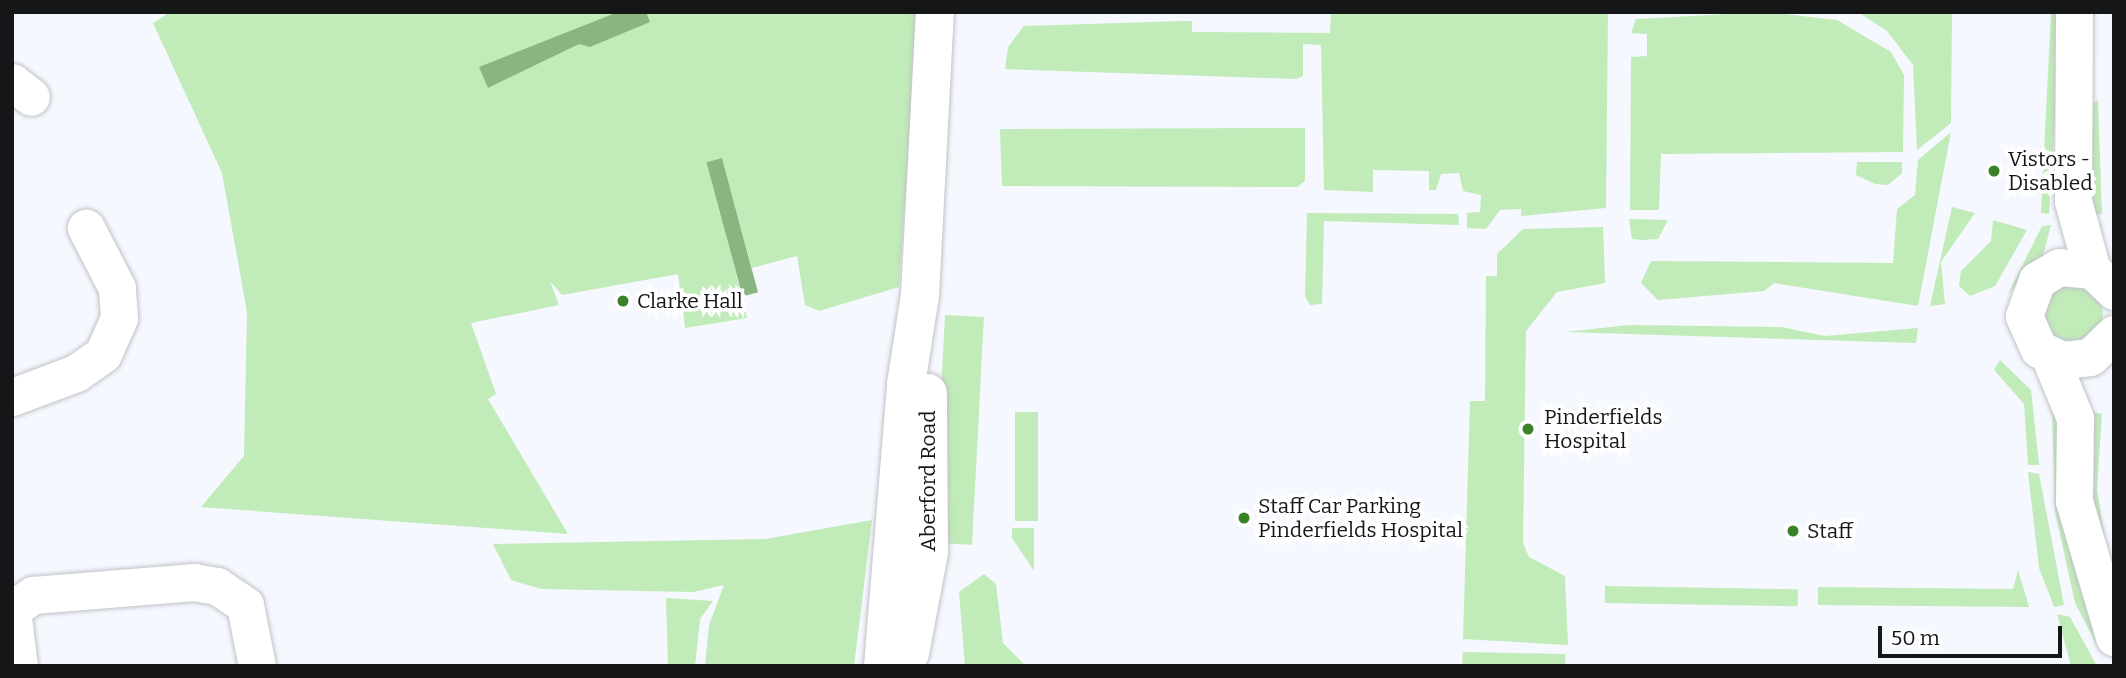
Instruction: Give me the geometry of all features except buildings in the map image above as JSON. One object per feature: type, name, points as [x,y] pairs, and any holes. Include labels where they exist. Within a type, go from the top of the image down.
[{"type":"main road","name":"Aberford Road","points":[[909,666],[928,559],[920,296],[935,12]]},
{"type":"main road","name":"Aberford Road","points":[[883,666],[906,384],[920,296]]},
{"type":"street","points":[[2074,12],[2073,201],[2049,271],[2028,293],[2024,316],[2032,340],[2049,355],[2075,418]]},
{"type":"street","points":[[2073,201],[2103,281]]},
{"type":"street","points":[[12,397],[76,373],[103,354],[119,317],[117,288],[86,228]]},
{"type":"street","points":[[2049,271],[2070,266],[2103,281]]},
{"type":"street","points":[[2049,355],[2076,361],[2108,342]]},
{"type":"street","points":[[2108,342],[2075,418],[2074,501],[2114,637]]},
{"type":"street","points":[[19,666],[12,610],[33,595],[194,582],[217,586],[245,605],[257,666]]},
{"type":"shaded area","points":[[170,12],[919,12],[899,287],[819,311],[805,305],[797,256],[752,268],[722,158],[708,162],[747,318],[685,328],[678,274],[562,295],[550,281],[559,305],[471,323],[496,394],[488,399],[568,534],[201,507],[244,456],[247,312],[222,173],[153,23]]},
{"type":"shaded area","points":[[618,12],[646,12],[650,22],[590,47],[579,44],[488,88],[479,67]]},
{"type":"shaded area","points":[[1331,12],[1608,12],[1606,208],[1521,216],[1521,209],[1500,210],[1486,229],[1467,228],[1467,213],[1480,212],[1481,195],[1463,191],[1459,173],[1441,174],[1436,190],[1429,190],[1429,171],[1373,170],[1373,192],[1324,190],[1321,45],[1303,44],[1303,76],[1296,79],[1005,69],[1008,47],[1024,26],[1192,21],[1192,32],[1330,33]]},
{"type":"shaded area","points":[[1767,12],[1837,20],[1891,52],[1904,75],[1903,152],[1661,154],[1659,210],[1630,210],[1631,57],[1647,56],[1647,34],[1631,33],[1636,19]]},
{"type":"shaded area","points":[[1858,12],[1952,12],[1951,123],[1917,150],[1913,65],[1887,31]]},
{"type":"shaded area","points":[[2051,12],[2061,12],[2049,214],[2041,213]]},
{"type":"shaded area","points":[[2098,100],[2102,214],[2089,216],[2091,105]]},
{"type":"shaded area","points":[[1305,128],[1305,181],[1297,187],[1002,186],[1000,129]]},
{"type":"shaded area","points":[[1951,132],[1918,306],[1774,283],[1764,291],[1658,300],[1641,283],[1651,261],[1893,263],[1897,209],[1915,195],[1918,160]]},
{"type":"shaded area","points":[[722,158],[758,292],[743,296],[707,162]]},
{"type":"shaded area","points":[[1857,162],[1902,162],[1902,173],[1888,185],[1875,184],[1856,175]]},
{"type":"shaded area","points":[[1952,207],[1975,213],[1941,262],[1945,304],[1930,306]]},
{"type":"shaded area","points":[[1307,213],[1458,214],[1459,225],[1324,221],[1322,304],[1310,305],[1305,296]]},
{"type":"shaded area","points":[[1629,219],[1668,220],[1658,239],[1643,240],[1632,239]]},
{"type":"shaded area","points":[[1993,220],[2027,230],[1995,286],[1970,296],[1959,286],[1961,271],[1991,241]]},
{"type":"shaded area","points":[[2051,225],[2043,256],[2008,294],[2042,226]]},
{"type":"shaded area","points":[[1603,227],[1605,283],[1557,292],[1526,331],[1523,543],[1529,557],[1565,576],[1568,645],[1463,639],[1470,401],[1485,401],[1486,276],[1497,276],[1497,254],[1523,229]]},
{"type":"shaded area","points":[[2066,282],[2078,282],[2094,291],[2101,301],[2101,325],[2094,335],[2078,344],[2066,344],[2055,339],[2046,330],[2041,319],[2041,307],[2046,296],[2055,287]]},
{"type":"shaded area","points":[[945,315],[984,317],[972,545],[933,543]]},
{"type":"shaded area","points":[[1629,325],[1781,327],[1825,336],[1918,328],[1916,343],[1565,332]]},
{"type":"shaded area","points":[[2000,360],[2031,390],[2039,465],[2028,465],[2024,404],[1994,370]]},
{"type":"shaded area","points":[[1015,412],[1038,412],[1038,521],[1015,521]]},
{"type":"shaded area","points":[[2060,412],[2102,641],[2096,643],[2075,603],[2055,511],[2052,413]]},
{"type":"shaded area","points":[[2092,412],[2102,414],[2097,489],[2114,594],[2090,492]]},
{"type":"shaded area","points":[[2028,472],[2039,474],[2064,605],[2054,607],[2039,568]]},
{"type":"shaded area","points":[[872,520],[854,666],[705,666],[709,625],[724,585],[693,592],[541,589],[511,580],[493,544],[765,539]]},
{"type":"shaded area","points":[[1012,528],[1034,528],[1034,571],[1012,538]]},
{"type":"shaded area","points":[[2018,570],[2029,607],[1818,605],[1818,587],[2013,589]]},
{"type":"shaded area","points":[[984,574],[996,584],[1003,643],[1024,664],[1057,666],[965,666],[959,592]]},
{"type":"shaded area","points":[[1605,586],[1798,589],[1798,606],[1605,603]]},
{"type":"shaded area","points":[[666,598],[713,601],[700,619],[695,666],[668,666]]},
{"type":"shaded area","points":[[2057,614],[2070,617],[2097,666],[2071,666]]},
{"type":"shaded area","points":[[1463,652],[1565,654],[1566,666],[1462,666]]},
{"type":"place","name":"Vistors - Disabled","points":[[1994,171]]},
{"type":"place","name":"Clarke Hall","points":[[623,301]]},
{"type":"place","name":"Pinderfields Hospital","points":[[1528,429]]},
{"type":"place","name":"Staff Car Parking Pinderfields Hospital","points":[[1244,518]]},
{"type":"place","name":"Staff","points":[[1793,531]]}]
